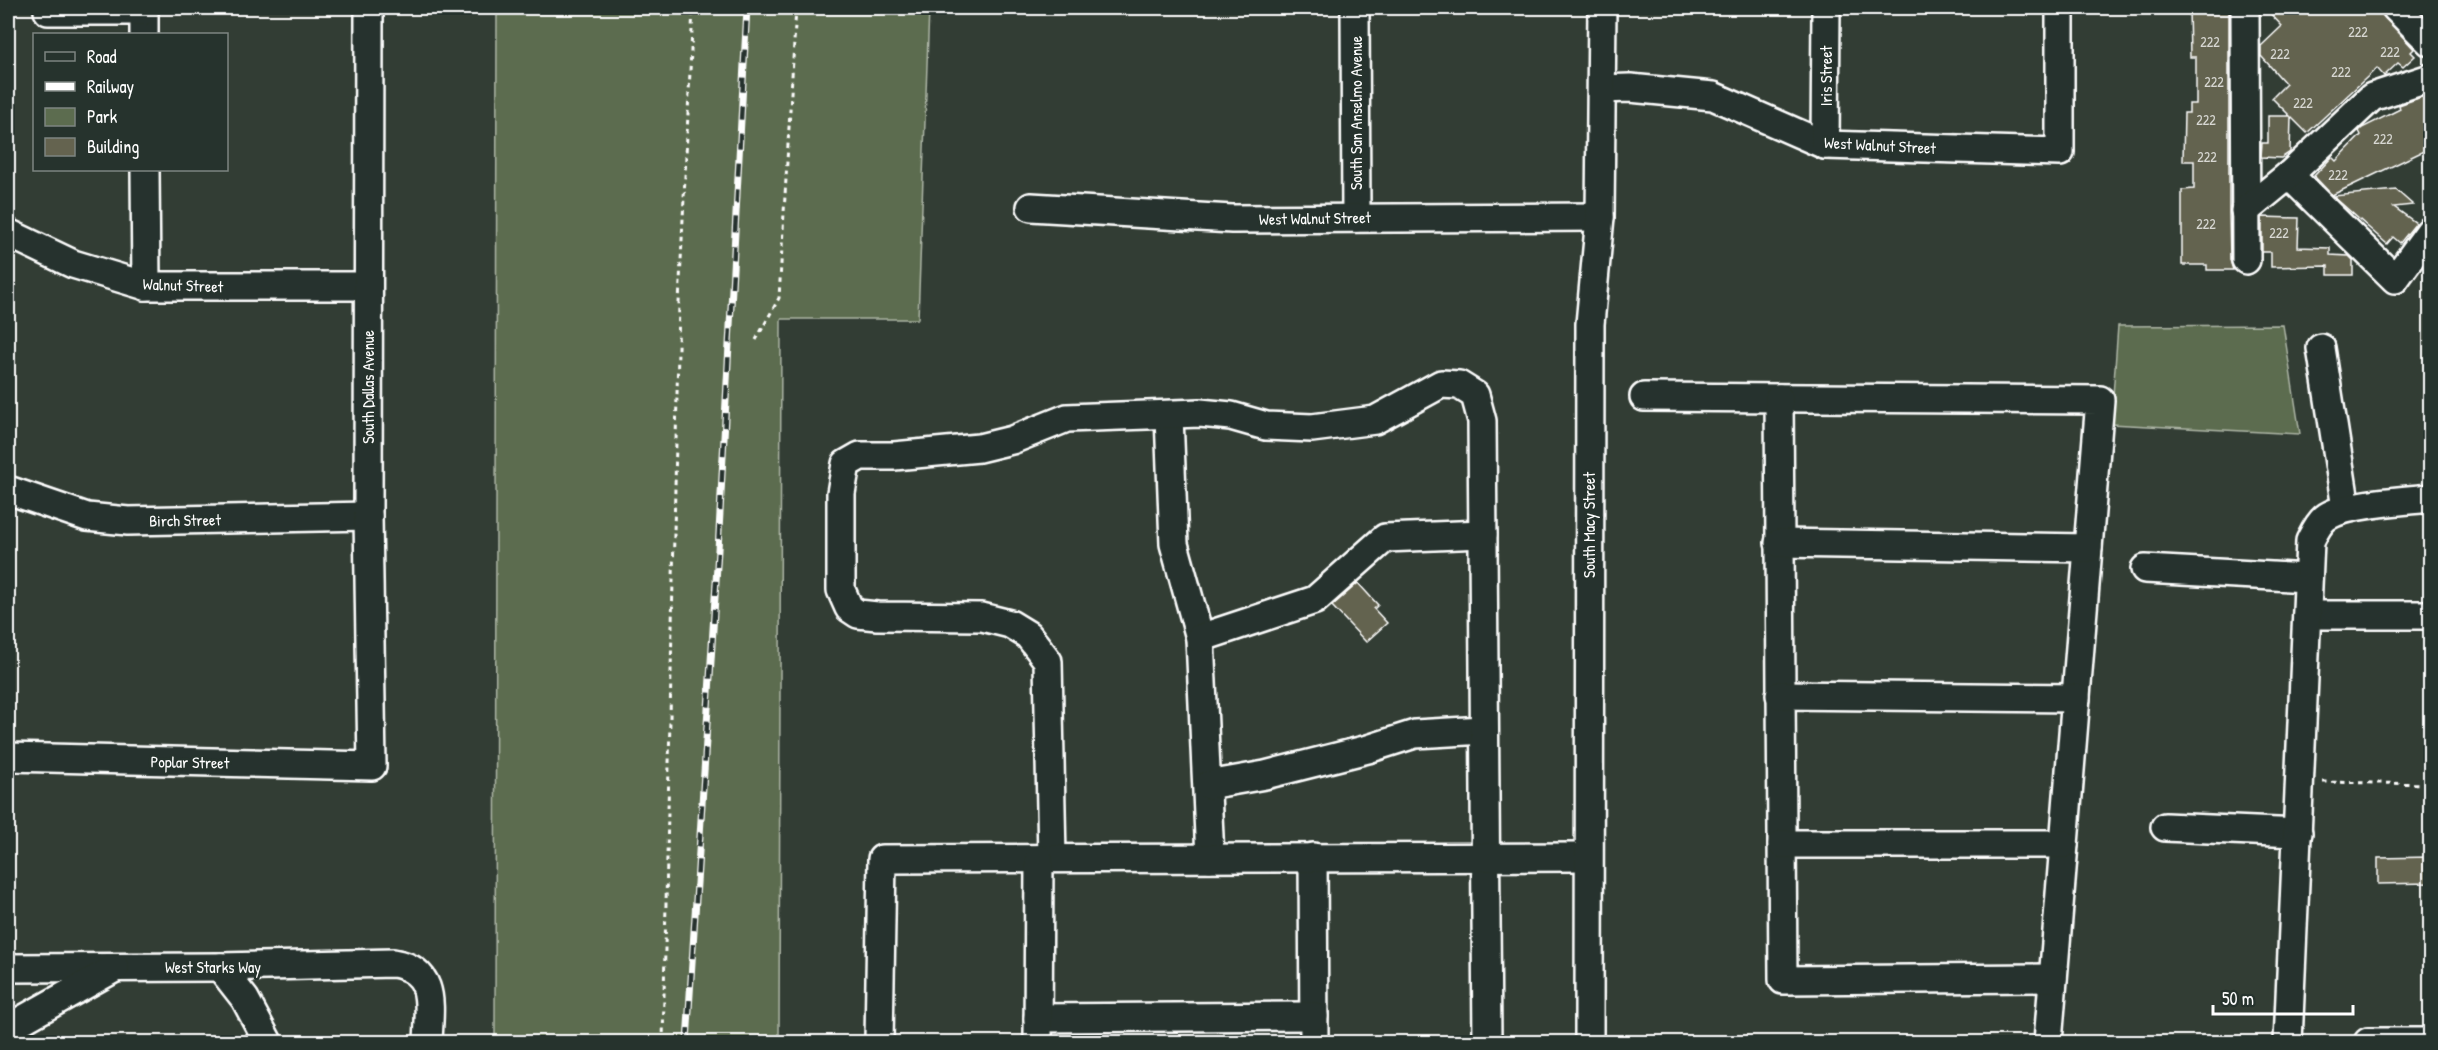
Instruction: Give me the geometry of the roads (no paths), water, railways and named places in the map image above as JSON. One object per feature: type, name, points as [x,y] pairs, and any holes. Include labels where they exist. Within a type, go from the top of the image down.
[{"type":"street","name":"South Dallas Avenue","points":[[369,8],[368,516],[372,766]]},
{"type":"street","name":"South San Anselmo Avenue","points":[[1355,8],[1356,218]]},
{"type":"street","name":"South Macy Street","points":[[1589,1042],[1590,324],[1600,217],[1602,8]]},
{"type":"street","name":"Iris Street","points":[[1825,145],[1826,8]]},
{"type":"street","name":"West Walnut Street","points":[[1602,89],[1630,88],[1713,96],[1825,145],[2060,152],[2060,8]]},
{"type":"street","points":[[2245,8],[2246,260]]},
{"type":"street","points":[[2396,8],[2430,42]]},
{"type":"street","points":[[48,11],[144,18]]},
{"type":"street","points":[[2246,211],[2289,175],[2372,97],[2430,78]]},
{"type":"street","points":[[145,171],[146,286]]},
{"type":"street","points":[[2289,175],[2395,279],[2430,231]]},
{"type":"street","name":"West Walnut Street","points":[[1031,207],[1232,219],[1600,217]]},
{"type":"street","name":"Walnut Street","points":[[8,233],[73,264],[146,286],[368,286]]},
{"type":"street","points":[[2322,348],[2346,508]]},
{"type":"street","points":[[1314,1016],[1038,1030],[1045,858],[1048,661],[1028,635],[1010,624],[982,617],[877,616],[858,614],[849,608],[841,590],[841,493],[846,464],[860,456],[894,456],[979,448],[1012,440],[1067,418],[1169,416],[1200,413],[1231,416],[1266,426],[1312,428],[1375,420],[1441,384],[1458,385],[1475,395],[1482,421],[1487,1042]]},
{"type":"street","points":[[1644,397],[2100,400],[2048,1042]]},
{"type":"street","points":[[1779,398],[1783,980],[2053,978]]},
{"type":"street","points":[[1169,416],[1173,544],[1200,638],[1210,858]]},
{"type":"street","name":"Birch Street","points":[[8,490],[87,518],[128,521],[368,516]]},
{"type":"street","points":[[2288,1042],[2310,541],[2316,528],[2326,517],[2346,508],[2430,498]]},
{"type":"street","points":[[1200,638],[1315,600],[1384,538],[1483,534]]},
{"type":"street","points":[[1779,543],[2088,548]]},
{"type":"street","points":[[2145,569],[2308,578]]},
{"type":"street","points":[[2307,615],[2430,615]]},
{"type":"street","points":[[1780,695],[2076,698]]},
{"type":"street","points":[[1208,785],[1265,775],[1368,749],[1415,734],[1484,730]]},
{"type":"street","name":"Poplar Street","points":[[8,757],[372,766]]},
{"type":"street","points":[[2165,827],[2298,833]]},
{"type":"street","points":[[1782,844],[2064,844]]},
{"type":"street","points":[[1313,857],[1314,1042]]},
{"type":"street","points":[[879,1042],[882,859],[1588,857]]},
{"type":"street","name":"West Starks Way","points":[[8,968],[220,968],[393,963],[406,965],[417,971],[429,994],[428,1042]]},
{"type":"street","points":[[8,1028],[116,967]]},
{"type":"street","points":[[220,968],[245,999],[268,1042]]},
{"type":"street","points":[[2368,1042],[2422,1042]]},
{"type":"railway","points":[[687,1042],[718,550],[747,8]]}]
